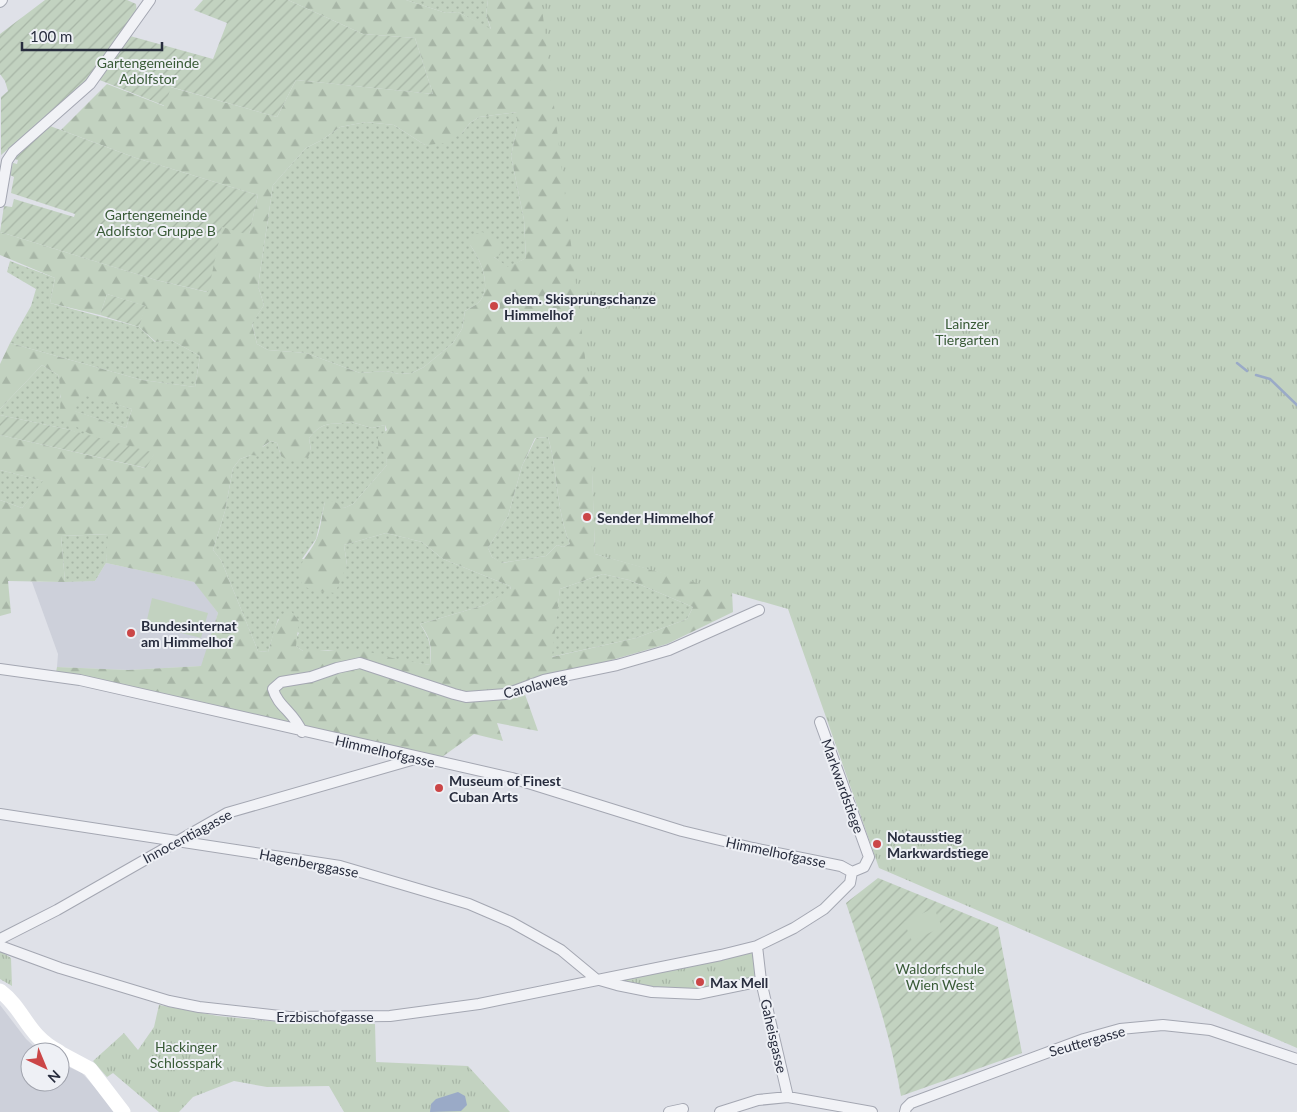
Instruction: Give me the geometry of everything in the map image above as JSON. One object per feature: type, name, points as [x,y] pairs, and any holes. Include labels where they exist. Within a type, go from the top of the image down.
[{"type":"street","points":[[0,202],[7,161],[13,152],[90,84],[150,0]]},
{"type":"street","name":"Carolaweg","points":[[302,732],[297,719],[275,699],[272,689],[281,682],[311,677],[337,668],[360,663],[460,695],[483,697],[506,694],[544,680],[617,665],[669,650],[759,610]]},
{"type":"street","name":"Himmelhofgasse","points":[[0,669],[80,680],[416,758],[512,778],[682,831],[841,866],[852,872]]},
{"type":"street","name":"Markwardstiege","points":[[820,722],[869,856],[864,867],[852,872]]},
{"type":"street","name":"Innocentiagasse","points":[[0,938],[56,910],[226,813],[416,758]]},
{"type":"street","name":"Hagenberggasse","points":[[0,814],[340,866],[468,904],[511,922],[561,950],[596,979]]},
{"type":"street","name":"Erzbischofgasse","points":[[0,946],[68,971],[169,1001],[199,1007],[289,1017],[390,1016],[479,1004],[757,946],[794,928],[824,909],[850,883],[852,872]]},
{"type":"street","name":"Gaheisgasse","points":[[757,946],[761,980],[788,1097]]},
{"type":"street","name":"Erzbischofgasse","points":[[596,979],[652,992],[698,994],[761,980]]},
{"type":"street","points":[[0,991],[34,1034],[43,1042]]},
{"type":"street","name":"Seuttergasse","points":[[905,1112],[911,1103],[1084,1038],[1120,1029],[1163,1025],[1210,1030],[1297,1059]]},
{"type":"street","points":[[70,1058],[90,1069],[123,1112]]},
{"type":"street","points":[[720,1112],[758,1100],[788,1097],[872,1112]]},
{"type":"street","points":[[669,1112],[684,1109]]},
{"type":"shaded area","name":"Bundesinternat am Himmelhof","points":[[106,563],[195,582],[218,613],[202,666],[128,670],[57,667],[58,654],[32,582],[95,581]]},
{"type":"shaded area","points":[[0,1005],[29,1042],[20,1042],[20,1092],[70,1092],[70,1068],[82,1073],[117,1112],[0,1112]]},
{"type":"green space","points":[[45,0],[127,0],[136,4],[137,14],[87,83],[1,155],[1,97],[8,91],[5,81],[0,74],[0,34]]},
{"type":"green space","name":"Gartengemeinde Adolfstor","points":[[203,0],[288,0],[363,34],[415,38],[433,94],[296,80],[277,117],[171,87],[165,106],[97,79],[130,36],[213,59],[227,23],[194,10]]},
{"type":"green space","name":"Lainzer Tiergarten","points":[[288,0],[406,0],[446,13],[458,12],[491,29],[486,14],[488,0],[1297,0],[1297,786],[592,467],[595,554],[732,592],[733,612],[667,644],[522,686],[538,731],[497,723],[503,741],[474,734],[442,757],[56,672],[57,667],[128,670],[201,666],[218,613],[194,582],[106,563],[108,534],[61,536],[65,582],[8,581],[11,613],[0,616],[0,500],[22,508],[43,481],[0,470],[0,435],[145,468],[154,454],[103,441],[60,418],[58,375],[42,365],[0,409],[0,364],[10,343],[142,380],[195,387],[200,356],[171,340],[156,342],[139,327],[145,306],[107,294],[100,315],[50,303],[55,278],[0,255],[0,232],[156,280],[207,292],[222,226],[249,234],[258,195],[136,158],[61,130],[107,84],[164,106],[170,87],[277,117],[296,80],[433,94],[415,38],[363,34]],"holes":[[[517,112],[517,128],[511,156],[524,220],[526,258],[508,267],[494,257],[500,255],[501,250],[493,236],[482,232],[472,235],[470,245],[481,265],[485,289],[479,302],[465,311],[462,329],[453,343],[424,367],[412,373],[399,374],[386,371],[360,373],[306,353],[268,350],[257,344],[252,324],[264,305],[258,286],[273,185],[306,148],[322,140],[340,127],[366,122],[394,125],[425,145],[446,143],[462,133],[470,123],[479,117]],[[80,394],[132,409],[126,428],[75,411]],[[351,422],[372,428],[385,425],[387,430],[378,437],[378,447],[386,455],[387,465],[353,504],[344,508],[334,501],[325,502],[318,536],[303,560],[301,570],[302,586],[317,591],[335,593],[347,565],[344,545],[386,533],[422,542],[443,559],[510,586],[511,589],[485,605],[420,624],[430,643],[430,665],[362,650],[303,651],[296,646],[299,621],[290,610],[278,622],[268,652],[258,651],[221,560],[213,550],[225,511],[233,468],[240,459],[251,455],[260,456],[263,446],[271,441],[277,443],[281,456],[289,461],[308,457],[311,451],[309,438],[319,428],[328,424]],[[548,437],[562,518],[570,544],[563,547],[557,545],[546,556],[502,563],[492,557],[488,548],[508,516],[522,466],[535,438]],[[603,574],[629,580],[693,607],[687,619],[636,638],[552,657],[560,589]]]},
{"type":"green space","points":[[406,0],[488,0],[486,14],[491,30],[458,12],[446,13]]},
{"type":"green space","name":"Lainzer Tiergarten","points":[[541,0],[1297,0],[1297,1048],[879,868],[788,609],[595,554],[589,390]]},
{"type":"green space","points":[[517,112],[517,128],[511,156],[524,220],[526,258],[508,268],[494,257],[470,245],[481,265],[485,289],[479,302],[465,311],[462,329],[453,343],[424,367],[412,373],[399,374],[386,371],[360,373],[306,353],[268,350],[257,344],[252,323],[264,305],[258,286],[273,185],[306,148],[322,140],[340,127],[366,122],[394,125],[425,145],[462,133],[470,123],[479,117]]},
{"type":"green space","name":"Gartengemeinde Adolfstor Gruppe B","points":[[50,126],[136,158],[258,195],[249,235],[222,227],[208,292],[156,280],[0,232],[4,206],[12,207],[14,199],[74,217],[75,214],[11,193],[14,177],[10,175],[13,163],[17,164],[18,160],[14,159],[15,156]]},
{"type":"green space","points":[[10,261],[55,278],[50,303],[139,327],[155,342],[171,340],[200,356],[195,387],[142,380],[10,343],[31,306],[36,289],[7,272]]},
{"type":"green space","points":[[107,294],[146,306],[139,327],[100,315]]},
{"type":"green space","points":[[42,365],[58,375],[62,391],[60,397],[92,433],[103,441],[66,429],[0,415],[0,409]]},
{"type":"green space","points":[[80,393],[132,409],[126,428],[74,411]]},
{"type":"green space","points":[[0,415],[66,429],[155,453],[146,468],[0,435]]},
{"type":"green space","points":[[351,422],[372,428],[385,425],[387,465],[353,504],[344,508],[325,502],[316,539],[302,559],[347,565],[344,545],[386,533],[422,542],[443,559],[510,586],[511,590],[485,605],[420,624],[430,643],[430,665],[328,650],[303,651],[296,646],[295,640],[299,633],[278,619],[268,652],[258,651],[221,560],[213,550],[225,511],[233,468],[240,459],[251,455],[271,441],[277,443],[281,456],[311,450],[309,438],[319,428],[328,424]]},
{"type":"green space","points":[[548,437],[562,518],[570,544],[563,547],[557,545],[546,556],[501,563],[492,557],[488,548],[508,516],[522,466],[536,438]]},
{"type":"green space","points":[[0,470],[44,481],[22,508],[0,500]]},
{"type":"green space","points":[[109,534],[106,563],[95,581],[65,582],[61,536]]},
{"type":"green space","points":[[603,574],[629,580],[693,607],[687,619],[636,638],[551,657],[560,589]]},
{"type":"green space","points":[[152,598],[208,613],[201,638],[146,624]]},
{"type":"green space","name":"Waldorfschule Wien West","points":[[878,878],[998,927],[1022,1053],[901,1096],[891,1047],[846,903]]},
{"type":"green space","points":[[934,908],[942,927],[912,941],[904,922]]},
{"type":"green space","points":[[0,951],[11,958],[12,986],[0,979]]},
{"type":"green space","points":[[752,953],[756,957],[758,975],[722,987],[668,990],[613,982]]},
{"type":"green space","name":"Hackinger Schlosspark","points":[[159,1005],[218,1016],[291,1023],[375,1024],[376,1062],[468,1066],[510,1112],[344,1112],[329,1086],[267,1087],[234,1081],[193,1097],[179,1112],[159,1112],[113,1073],[107,1077],[93,1061],[124,1033],[138,1050],[154,1027]]},
{"type":"water","points":[[458,1092],[465,1096],[467,1105],[461,1111],[430,1112],[431,1104],[436,1099]]},
{"type":"waterway","points":[[1237,363],[1247,371]]},
{"type":"waterway","points":[[1256,375],[1270,379],[1297,405]]},
{"type":"place","name":"ehem. Skisprungschanze Himmelhof","points":[[494,306]]},
{"type":"place","name":"Sender Himmelhof","points":[[587,517]]},
{"type":"place","name":"Bundesinternat am Himmelhof","points":[[131,633]]},
{"type":"place","name":"Museum of Finest Cuban Arts","points":[[439,788]]},
{"type":"place","name":"Notausstieg Markwardstiege","points":[[877,844]]},
{"type":"place","name":"Max Mell","points":[[700,982]]}]
